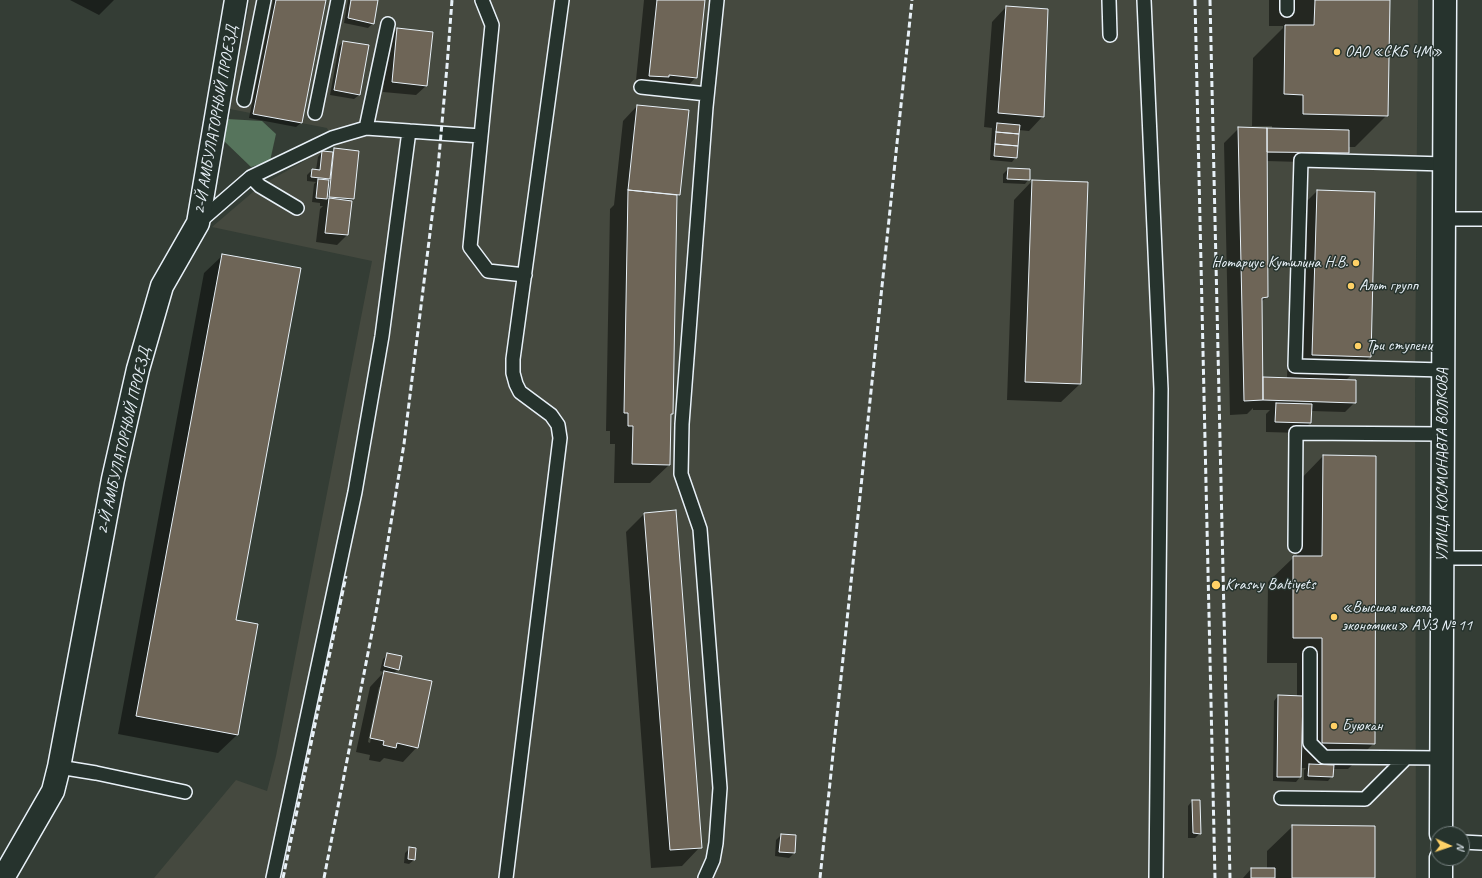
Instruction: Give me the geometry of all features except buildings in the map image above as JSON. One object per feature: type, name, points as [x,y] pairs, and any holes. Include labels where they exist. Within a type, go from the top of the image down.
[{"type":"street","name":"2-Й АМБУЛАТОРНЫЙ ПРОЕЗД","points":[[3,878],[53,791],[59,767],[113,479],[138,370],[162,286],[198,223],[236,0]]},
{"type":"street","name":"УЛИЦА КОСМОНАВТА ВОЛКОВА","points":[[1441,826],[1445,0]]},
{"type":"street","points":[[1441,866],[1441,878]]},
{"type":"lane","points":[[244,100],[264,0]]},
{"type":"lane","points":[[315,113],[338,0]]},
{"type":"lane","points":[[482,0],[492,25],[470,247],[488,271],[525,275]]},
{"type":"lane","points":[[506,878],[560,438],[558,425],[551,414],[520,392],[513,373],[513,358],[562,0]]},
{"type":"lane","points":[[705,878],[712,860],[716,843],[720,788],[700,528],[681,474],[682,424],[707,94],[717,0]]},
{"type":"lane","points":[[1108,0],[1110,35]]},
{"type":"lane","points":[[1144,0],[1161,388],[1156,878]]},
{"type":"lane","points":[[366,128],[388,24]]},
{"type":"lane","points":[[641,87],[707,94]]},
{"type":"lane","points":[[198,223],[251,177],[332,138],[366,128],[481,136]]},
{"type":"lane","points":[[273,878],[355,492],[382,336],[409,131]]},
{"type":"lane","points":[[1443,370],[1295,366],[1301,160],[1444,164]]},
{"type":"lane","points":[[251,177],[260,186],[297,208]]},
{"type":"lane","points":[[1444,219],[1482,220]]},
{"type":"lane","points":[[1295,546],[1296,433],[1443,434]]},
{"type":"lane","points":[[1442,558],[1482,558]]},
{"type":"lane","points":[[1310,654],[1310,743],[1324,757],[1441,758]]},
{"type":"lane","points":[[1281,798],[1365,798],[1406,758]]},
{"type":"lane","points":[[59,767],[96,773],[185,792]]},
{"type":"lane","points":[[1470,842],[1482,843]]},
{"type":"shaded area","points":[[250,0],[1418,0],[1415,387],[1416,878],[154,878],[236,780],[267,791],[276,756],[372,261],[212,227],[260,186],[322,151],[333,152],[334,148],[332,138],[327,128],[230,109]]},
{"type":"green space","points":[[227,119],[262,121],[276,134],[270,161],[251,167],[224,141]]},
{"type":"railway","points":[[324,878],[377,607],[404,444],[438,168],[452,0]]},
{"type":"railway","points":[[820,878],[912,0]]},
{"type":"railway","points":[[1195,0],[1215,878]]},
{"type":"railway","points":[[1210,0],[1230,878]]},
{"type":"railway","points":[[283,878],[346,576]]},
{"type":"place","name":"ОАО «СКБ ЧМ»","points":[[1337,52]]},
{"type":"place","name":"Нотариус Кутилина Н.В.","points":[[1356,263]]},
{"type":"place","name":"Альт групп","points":[[1351,286]]},
{"type":"place","name":"Три ступени","points":[[1358,346]]},
{"type":"place","name":"Krasny Baltiyets","points":[[1216,585]]},
{"type":"place","name":"«Высшая школа экономики» АУЗ № 11","points":[[1334,617]]},
{"type":"place","name":"Буюкан","points":[[1334,726]]}]
